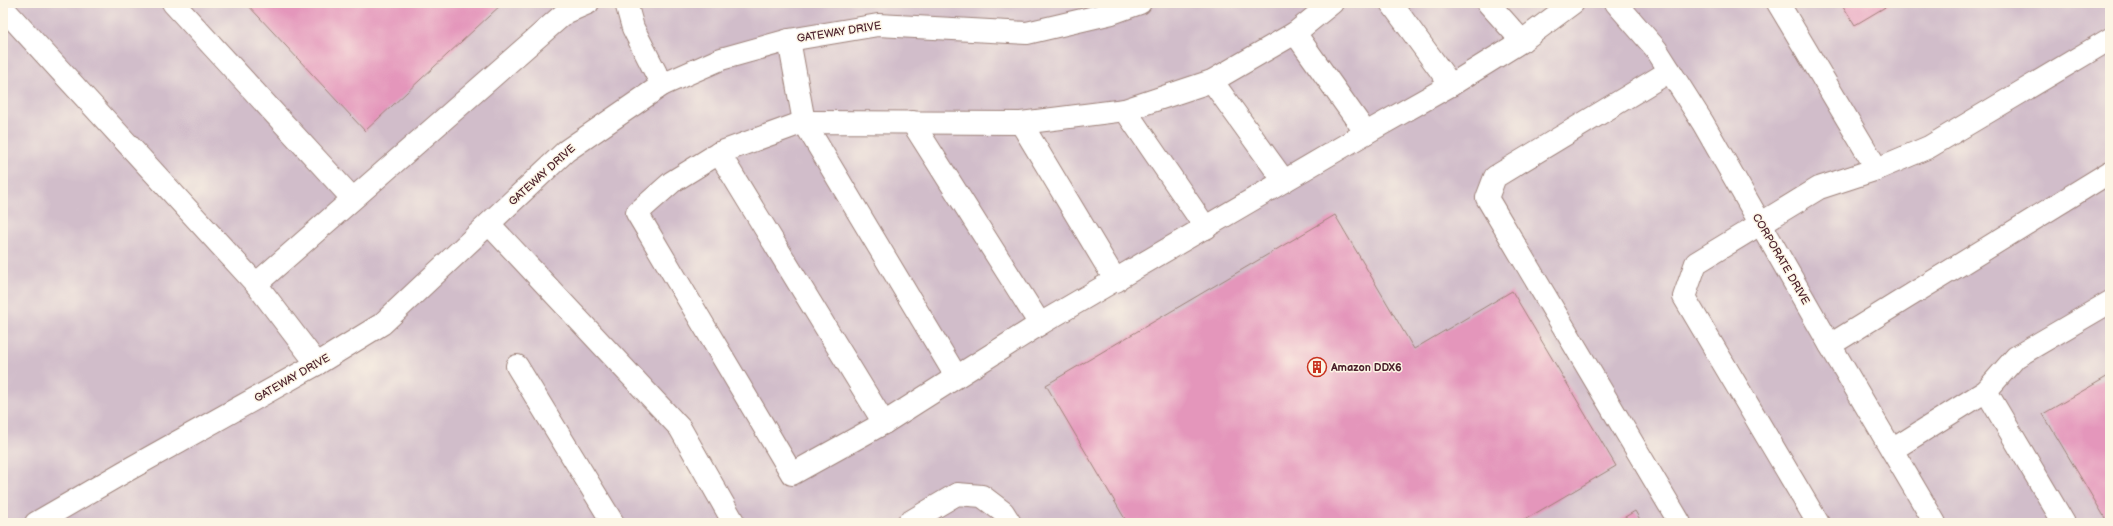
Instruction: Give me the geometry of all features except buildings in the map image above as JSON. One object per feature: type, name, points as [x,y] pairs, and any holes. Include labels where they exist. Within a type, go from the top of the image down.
[{"type":"street","points":[[172,3],[352,198]]},
{"type":"street","points":[[256,284],[352,198],[565,13],[588,3]]},
{"type":"street","points":[[626,3],[634,28],[662,85]]},
{"type":"street","name":"GATEWAY DRIVE","points":[[36,523],[317,364],[382,324],[566,151],[662,85],[721,59],[789,40],[878,25],[1027,33],[1111,8],[1140,3]]},
{"type":"street","points":[[1332,3],[1295,33],[1212,81],[1125,110],[1021,123],[804,122],[719,153],[672,182],[637,213],[792,474],[884,423],[1040,324],[1116,281],[1366,133],[1451,85],[1522,41],[1573,3]]},
{"type":"street","points":[[1391,3],[1451,85]]},
{"type":"street","points":[[1488,3],[1522,41]]},
{"type":"street","name":"CORPORATE DRIVE","points":[[1616,3],[1656,49],[1703,123],[1830,345],[1936,523]]},
{"type":"street","points":[[1778,3],[1877,169]]},
{"type":"street","points":[[3,8],[256,284],[317,364]]},
{"type":"street","points":[[1295,33],[1366,133]]},
{"type":"street","points":[[1818,523],[1684,297],[1696,263],[1819,188],[1877,169],[1929,147],[2110,39]]},
{"type":"street","points":[[789,40],[804,122],[956,376]]},
{"type":"street","points":[[1670,71],[1495,177],[1487,198],[1680,523]]},
{"type":"street","points":[[1212,81],[1284,181]]},
{"type":"street","points":[[1125,110],[1206,228]]},
{"type":"street","points":[[912,122],[1040,324]]},
{"type":"street","points":[[1021,123],[1116,281]]},
{"type":"street","points":[[719,153],[884,423]]},
{"type":"street","points":[[1830,345],[2110,172]]},
{"type":"street","points":[[489,224],[680,428],[726,520]]},
{"type":"street","points":[[1892,450],[1986,391],[2016,357],[2110,302]]},
{"type":"street","points":[[518,366],[613,523]]},
{"type":"street","points":[[1986,391],[2064,523]]},
{"type":"street","points":[[908,523],[957,494],[982,496],[1003,512],[1010,523]]},
{"type":"shaded area","points":[[3,3],[2110,3],[2110,523],[3,523]]},
{"type":"place","name":"Amazon DDX6","points":[[1317,367]]}]
